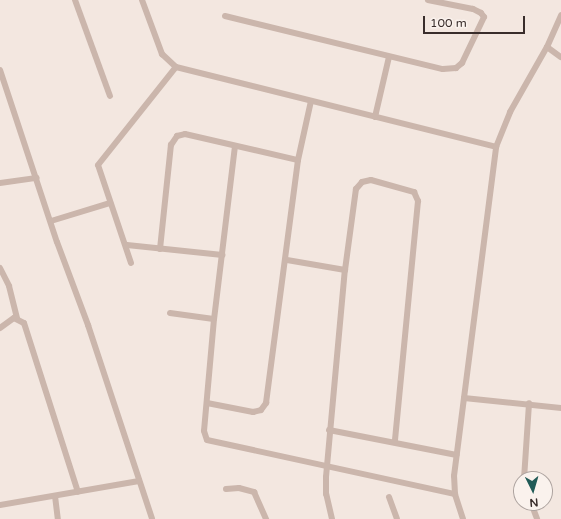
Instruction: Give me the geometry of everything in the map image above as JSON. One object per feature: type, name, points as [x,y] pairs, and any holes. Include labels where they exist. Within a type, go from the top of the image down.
[{"type":"street","points":[[75,0],[110,96]]},
{"type":"street","points":[[142,0],[162,54],[176,67],[496,147]]},
{"type":"street","points":[[225,16],[447,70],[456,68],[462,63],[483,24],[483,15],[473,9],[428,0]]},
{"type":"street","points":[[463,519],[455,494],[457,455],[496,147],[510,112],[547,47],[561,15]]},
{"type":"street","points":[[547,47],[561,57]]},
{"type":"street","points":[[375,117],[390,57]]},
{"type":"street","points":[[131,263],[127,245],[110,204],[98,168],[99,163],[176,67]]},
{"type":"street","points":[[0,70],[50,221],[88,325],[152,519]]},
{"type":"street","points":[[0,92],[7,91]]},
{"type":"street","points":[[207,403],[253,412],[261,410],[266,403],[287,260],[298,160],[311,101]]},
{"type":"street","points":[[160,249],[171,145],[175,138],[185,134],[298,160]]},
{"type":"street","points":[[235,146],[214,319],[204,431],[209,441],[455,494]]},
{"type":"street","points":[[0,183],[37,178]]},
{"type":"street","points":[[332,519],[326,494],[327,466],[329,430],[345,270],[355,196],[359,185],[371,180],[414,192],[418,206],[394,442]]},
{"type":"street","points":[[50,221],[110,204]]},
{"type":"street","points":[[127,245],[222,254]]},
{"type":"street","points":[[287,260],[345,270]]},
{"type":"street","points":[[0,268],[9,286],[16,318],[26,326],[78,492]]},
{"type":"street","points":[[170,313],[214,319]]},
{"type":"street","points":[[0,328],[9,320],[16,318]]},
{"type":"street","points":[[464,398],[529,403],[561,408]]},
{"type":"street","points":[[525,471],[529,403]]},
{"type":"street","points":[[329,430],[457,455]]},
{"type":"street","points":[[0,506],[139,481]]},
{"type":"street","points":[[226,489],[239,488],[254,492],[266,519]]},
{"type":"street","points":[[55,496],[58,519]]},
{"type":"street","points":[[389,497],[397,519]]}]
